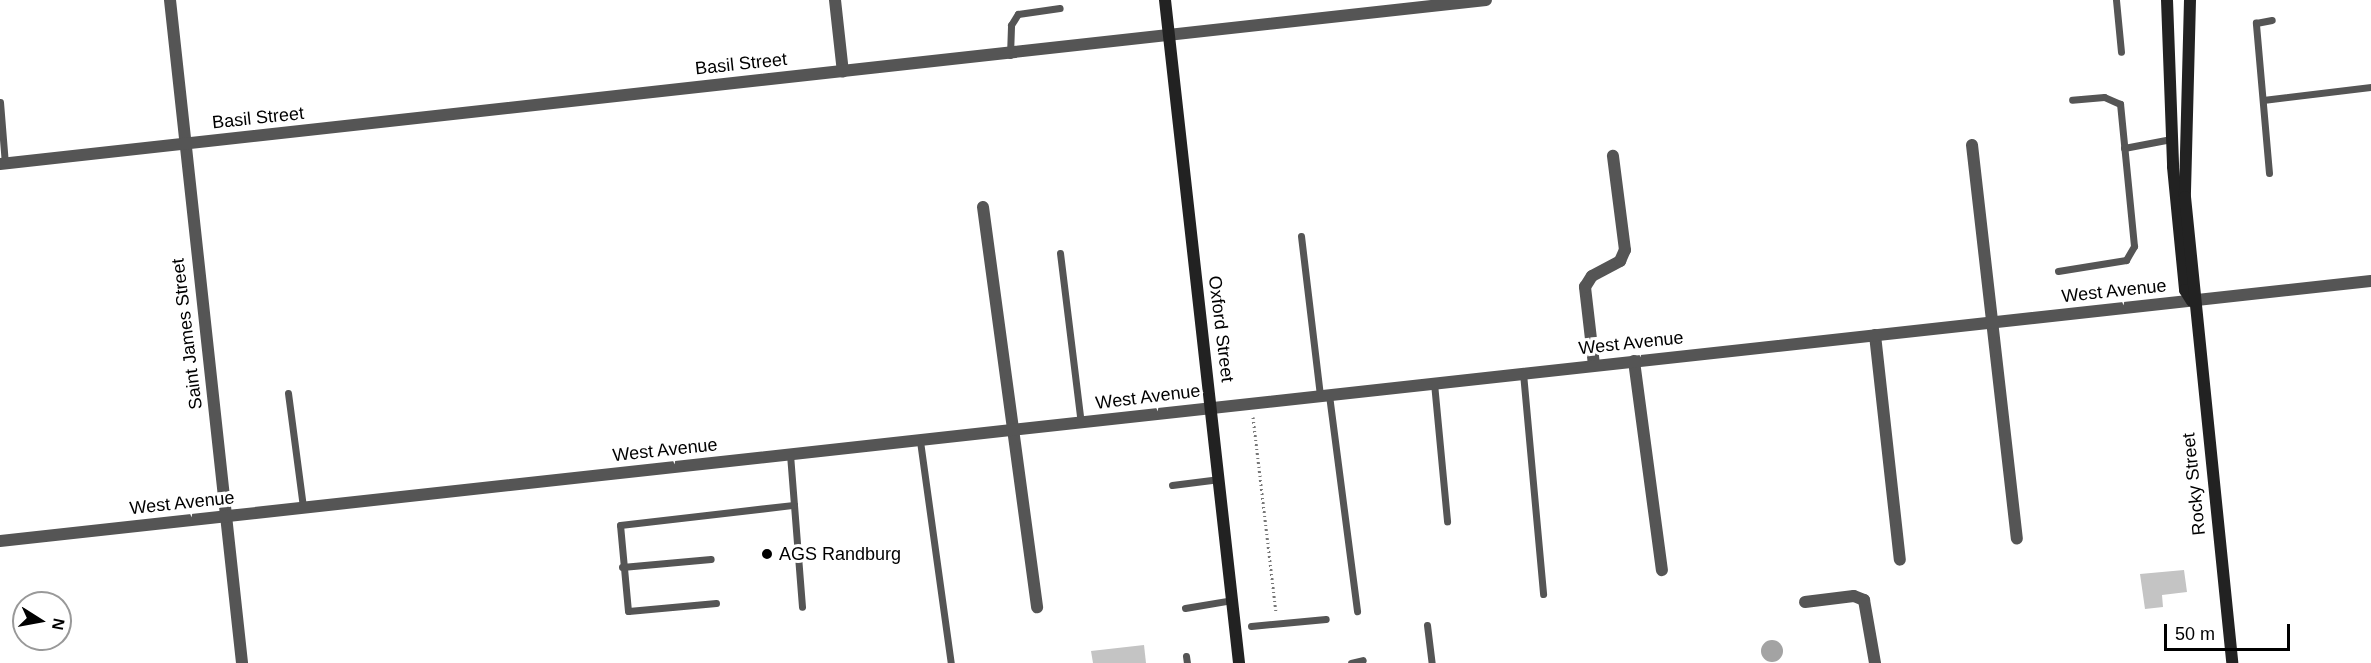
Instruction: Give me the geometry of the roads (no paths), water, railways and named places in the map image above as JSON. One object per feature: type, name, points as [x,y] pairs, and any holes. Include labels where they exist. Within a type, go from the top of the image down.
[{"type":"street","name":"Saint James Street","points":[[170,0],[242,663]]},
{"type":"street","points":[[835,0],[843,72]]},
{"type":"street","name":"Oxford Street","points":[[1165,0],[1239,663]]},
{"type":"street","name":"Basil Street","points":[[3,164],[1010,55],[1455,1],[1486,0]]},
{"type":"street","name":"Rocky Street","points":[[2167,0],[2171,139],[2185,290],[2192,301]]},
{"type":"street","name":"Rocky Street","points":[[2190,0],[2184,156],[2192,301],[2232,663]]},
{"type":"street","points":[[1972,145],[2017,538]]},
{"type":"street","points":[[1594,365],[1585,287],[1592,276],[1620,261],[1626,250],[1613,156]]},
{"type":"street","points":[[983,207],[1037,607]]},
{"type":"street","name":"West Avenue","points":[[0,541],[2371,281]]},
{"type":"street","points":[[1875,335],[1900,560]]},
{"type":"street","points":[[1634,361],[1662,570]]},
{"type":"street","points":[[1805,603],[1854,596],[1864,600],[1875,663]]},
{"type":"lane","points":[[2116,0],[2121,52]]},
{"type":"lane","points":[[1010,55],[1011,25],[1018,15],[1059,8]]},
{"type":"lane","points":[[2269,173],[2256,23],[2272,20]]},
{"type":"lane","points":[[2262,100],[2371,87]]},
{"type":"lane","points":[[2058,271],[2132,255],[2120,104],[2104,97],[2072,100]]},
{"type":"lane","points":[[0,102],[3,164]]},
{"type":"lane","points":[[2124,148],[2171,139]]},
{"type":"lane","points":[[1301,236],[1357,611]]},
{"type":"lane","points":[[1060,253],[1081,423]]},
{"type":"lane","points":[[1523,373],[1543,594]]},
{"type":"lane","points":[[1434,383],[1447,521]]},
{"type":"lane","points":[[288,393],[303,507]]},
{"type":"lane","points":[[920,441],[951,663]]},
{"type":"lane","points":[[790,454],[802,607]]},
{"type":"lane","points":[[1172,485],[1220,479]]},
{"type":"lane","points":[[716,603],[630,612],[622,567],[619,529],[626,522],[794,505]]},
{"type":"lane","points":[[622,567],[711,559]]},
{"type":"lane","points":[[1185,608],[1233,600]]},
{"type":"lane","points":[[1251,626],[1326,619]]},
{"type":"lane","points":[[1427,625],[1432,663]]},
{"type":"lane","points":[[1351,663],[1363,660]]},
{"type":"place","name":"AGS Randburg","points":[[767,554]]}]
